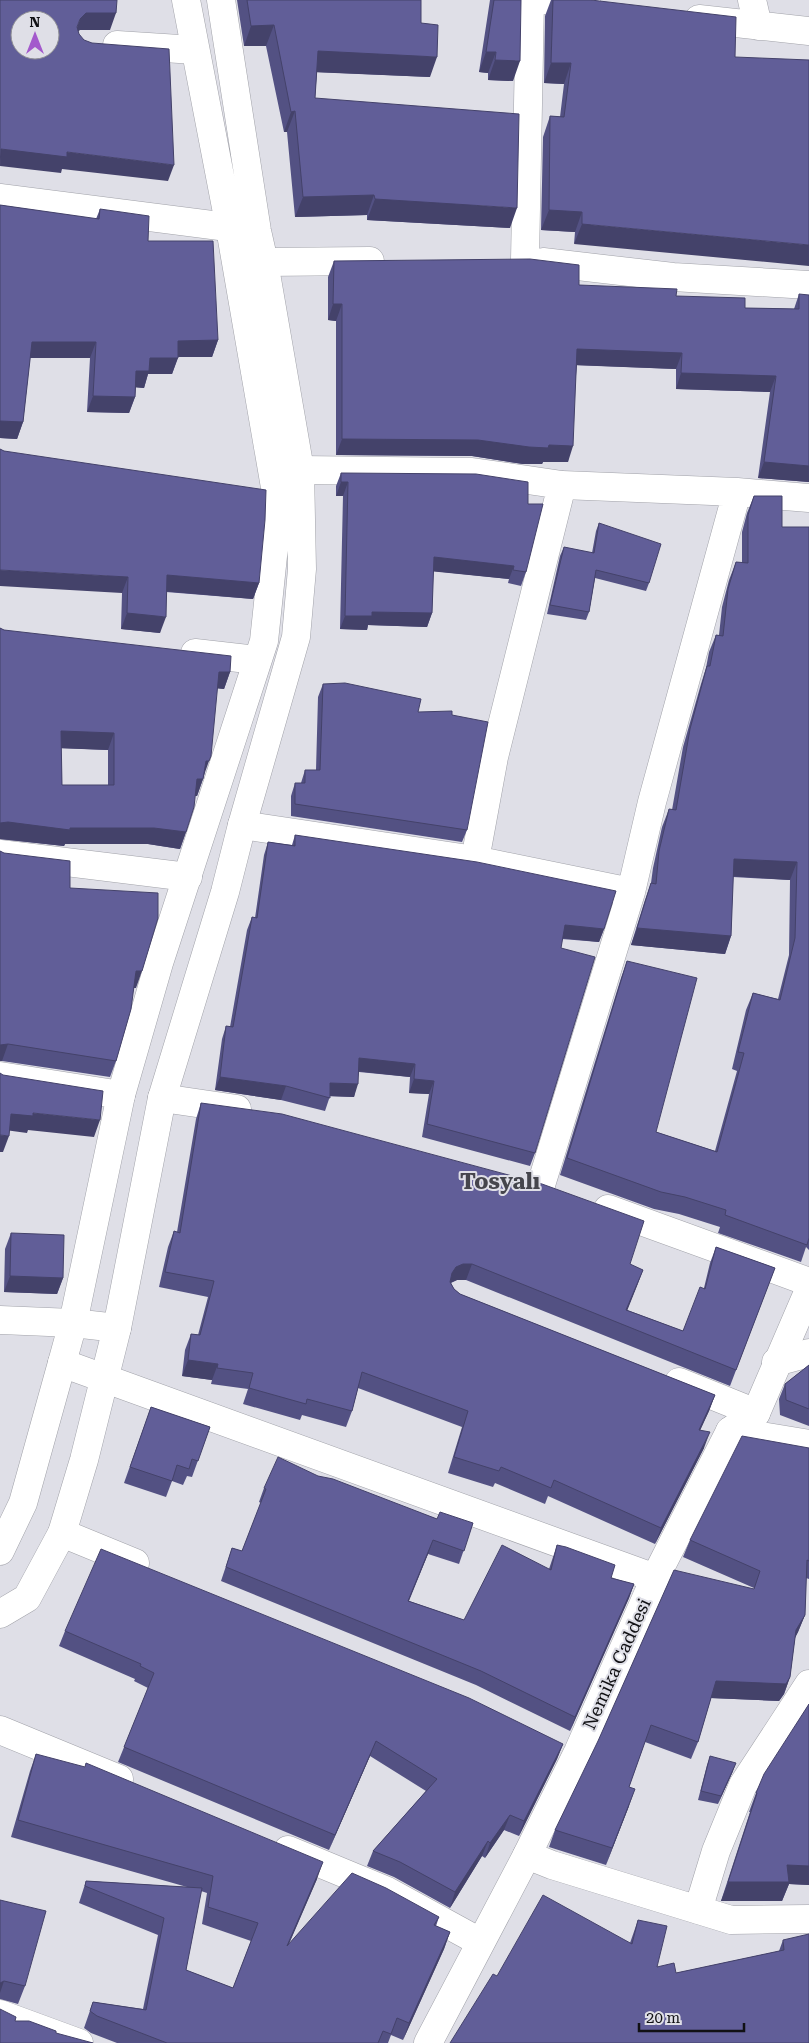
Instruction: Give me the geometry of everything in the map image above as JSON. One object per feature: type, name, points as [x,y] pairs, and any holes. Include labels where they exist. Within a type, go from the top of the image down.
[{"type":"street","points":[[0,1551],[23,1503],[73,1324],[121,1095],[159,963],[229,754],[264,641],[275,537],[276,493],[230,228],[186,0]]},
{"type":"street","points":[[0,1614],[27,1598],[62,1534],[84,1460],[117,1328],[162,1098],[225,892],[242,824],[296,637],[302,569],[300,470],[257,231],[221,0]]},
{"type":"street","points":[[525,260],[530,0]]},
{"type":"street","points":[[544,0],[612,8]]},
{"type":"street","points":[[670,15],[755,13],[809,31]]},
{"type":"street","points":[[88,44],[195,50]]},
{"type":"street","points":[[0,198],[257,231]]},
{"type":"street","points":[[496,260],[525,260],[673,277],[809,285]]},
{"type":"street","points":[[264,262],[399,261]]},
{"type":"street","points":[[300,470],[472,472],[562,485],[737,492],[809,498]]},
{"type":"street","points":[[475,860],[494,757],[562,485]]},
{"type":"street","points":[[246,488],[276,493]]},
{"type":"street","points":[[541,1185],[631,892],[652,802],[737,492]]},
{"type":"street","points":[[168,650],[257,660]]},
{"type":"street","points":[[242,824],[475,860],[631,892]]},
{"type":"street","points":[[0,854],[188,877]]},
{"type":"street","points":[[0,1076],[121,1095]]},
{"type":"street","points":[[162,1098],[260,1112]]},
{"type":"street","points":[[513,1177],[578,1198],[809,1282]]},
{"type":"street","points":[[654,1372],[756,1413],[776,1362],[809,1290]]},
{"type":"street","points":[[0,1320],[117,1328]]},
{"type":"street","points":[[776,1362],[809,1353]]},
{"type":"street","points":[[62,1364],[655,1578]]},
{"type":"street","name":"Nemika Caddesi","points":[[428,2043],[527,1855],[578,1752],[655,1578],[730,1431],[756,1413]]},
{"type":"street","points":[[730,1431],[809,1444]]},
{"type":"street","points":[[62,1534],[155,1571]]},
{"type":"street","points":[[698,1910],[716,1851],[743,1785],[809,1684]]},
{"type":"street","points":[[0,1730],[138,1788]]},
{"type":"street","points":[[553,1740],[578,1752]]},
{"type":"street","points":[[267,1841],[387,1892],[480,1942]]},
{"type":"street","points":[[527,1855],[552,1865],[731,1920],[809,1919]]},
{"type":"street","points":[[0,2014],[79,2043]]},
{"type":"building","points":[[0,0],[117,0],[116,13],[86,13],[80,19],[77,27],[79,34],[84,40],[92,43],[169,49],[174,165],[67,152],[67,157],[1,149],[0,165]]},
{"type":"building","points":[[247,0],[421,0],[421,23],[438,25],[437,57],[318,51],[315,98],[519,114],[517,208],[375,199],[374,195],[303,197],[295,111],[291,112],[274,25],[251,26]]},
{"type":"building","points":[[494,0],[521,0],[520,61],[495,60],[496,52],[486,52]]},
{"type":"building","points":[[553,0],[591,0],[736,17],[735,57],[809,60],[809,245],[582,224],[582,212],[549,210],[550,116],[564,117],[571,63],[551,63]]},
{"type":"building","points":[[0,205],[99,219],[100,209],[149,216],[148,241],[213,241],[218,340],[178,341],[178,358],[150,358],[149,371],[136,371],[135,397],[93,396],[96,342],[32,342],[23,422],[0,421]]},
{"type":"building","points":[[530,259],[579,265],[579,285],[677,289],[676,296],[745,298],[745,308],[799,309],[799,294],[809,295],[809,466],[764,462],[776,376],[681,373],[682,353],[577,349],[573,446],[549,445],[548,448],[529,447],[478,440],[342,439],[342,304],[333,304],[334,261]]},
{"type":"building","points":[[0,449],[266,490],[259,583],[167,575],[166,617],[127,613],[128,577],[0,570]]},
{"type":"building","points":[[341,473],[476,474],[528,482],[528,504],[543,504],[526,572],[513,570],[514,566],[434,557],[432,613],[372,612],[372,616],[345,616],[348,482],[341,482]]},
{"type":"building","points":[[754,496],[782,496],[782,527],[809,527],[809,1238],[807,1245],[725,1215],[726,1210],[685,1197],[661,1192],[567,1158],[627,961],[697,978],[656,1132],[717,1152],[744,1053],[738,1052],[753,993],[780,1000],[795,938],[797,862],[734,859],[731,936],[637,928],[651,883],[656,884],[659,851],[669,809],[676,810],[690,729],[707,666],[710,666],[716,635],[723,636],[728,589],[736,562],[748,563],[748,515]]},
{"type":"building","points":[[599,523],[661,544],[649,583],[596,570],[589,612],[550,605],[564,547],[594,553]]},
{"type":"building","points":[[0,628],[4,630],[231,656],[230,672],[219,672],[211,756],[209,761],[206,761],[203,779],[197,779],[194,807],[186,832],[154,828],[70,828],[70,830],[8,822],[0,823]],"holes":[[[61,731],[114,733],[114,785],[62,785]]]},
{"type":"building","points":[[345,683],[421,699],[418,712],[452,711],[452,715],[488,722],[467,830],[295,804],[295,783],[305,783],[305,770],[320,770],[323,684]]},
{"type":"building","points":[[295,835],[477,862],[616,891],[604,929],[565,925],[561,948],[595,957],[535,1153],[427,1124],[434,1081],[414,1079],[415,1064],[359,1058],[358,1084],[330,1083],[330,1098],[286,1086],[220,1077],[226,1026],[233,1027],[252,917],[257,918],[268,842],[295,846]]},
{"type":"building","points":[[0,851],[70,861],[70,888],[158,893],[158,918],[142,971],[136,971],[131,1009],[116,1061],[8,1044],[0,1045]]},
{"type":"building","points":[[0,1073],[103,1091],[100,1120],[33,1113],[33,1116],[11,1114],[9,1136],[0,1135]]},
{"type":"building","points":[[201,1103],[282,1114],[542,1184],[644,1221],[630,1264],[643,1270],[626,1310],[683,1331],[700,1287],[705,1289],[716,1247],[775,1268],[736,1370],[472,1264],[463,1264],[456,1267],[452,1273],[450,1282],[460,1294],[715,1395],[699,1430],[710,1432],[661,1528],[554,1480],[551,1488],[501,1467],[499,1471],[454,1457],[468,1411],[362,1372],[352,1411],[307,1399],[306,1404],[249,1388],[253,1373],[217,1368],[218,1364],[188,1360],[191,1334],[200,1335],[214,1281],[165,1272],[174,1231],[180,1233]]},
{"type":"building","points":[[11,1233],[64,1235],[63,1278],[10,1276]]},
{"type":"building","points":[[809,1365],[809,1409],[786,1400],[785,1384]]},
{"type":"building","points":[[151,1407],[210,1427],[198,1461],[192,1459],[189,1469],[177,1465],[172,1481],[130,1467]]},
{"type":"building","points":[[742,1436],[809,1448],[809,1561],[807,1560],[805,1615],[796,1630],[790,1677],[786,1684],[716,1681],[698,1742],[651,1725],[629,1787],[635,1789],[612,1848],[555,1830],[598,1741],[674,1570],[754,1589],[760,1571],[690,1540]]},
{"type":"building","points":[[278,1457],[318,1476],[333,1479],[437,1519],[440,1512],[473,1523],[464,1551],[433,1540],[408,1601],[464,1620],[502,1545],[551,1570],[557,1545],[615,1565],[611,1578],[634,1584],[575,1717],[481,1671],[226,1567],[232,1548],[242,1551],[266,1489],[264,1488]]},
{"type":"building","points":[[101,1549],[469,1698],[563,1744],[524,1821],[510,1815],[490,1843],[488,1841],[455,1892],[400,1862],[373,1851],[437,1779],[376,1741],[335,1835],[124,1747],[154,1673],[140,1666],[141,1664],[65,1631]]},
{"type":"building","points":[[809,1704],[809,1866],[787,1865],[789,1882],[728,1882],[756,1793],[764,1774]]},
{"type":"building","points":[[36,1754],[85,1767],[86,1763],[323,1862],[287,1946],[352,1873],[386,1888],[439,1917],[434,1925],[450,1932],[409,2023],[397,2018],[391,2034],[383,2031],[378,2043],[167,2043],[97,2016],[90,2011],[93,2002],[146,2010],[164,1918],[85,1886],[86,1881],[202,1888],[186,1970],[233,1988],[258,1923],[208,1907],[213,1876],[18,1820]]},
{"type":"building","points":[[710,1756],[736,1763],[721,1796],[701,1791]]},
{"type":"building","points":[[543,1895],[632,1944],[638,1920],[667,1926],[657,1967],[674,1963],[676,1973],[784,1950],[783,1940],[809,1934],[809,2043],[450,2043],[493,1974],[497,1976]]},
{"type":"building","points":[[0,1900],[46,1911],[25,1986],[4,1981],[0,1983]]},
{"type":"building","points":[[0,2009],[16,2017],[15,2021],[29,2021],[56,2031],[56,2033],[93,2043],[0,2043]]},
{"type":"district","name":"Tosyalı","points":[[500,1181]]}]
